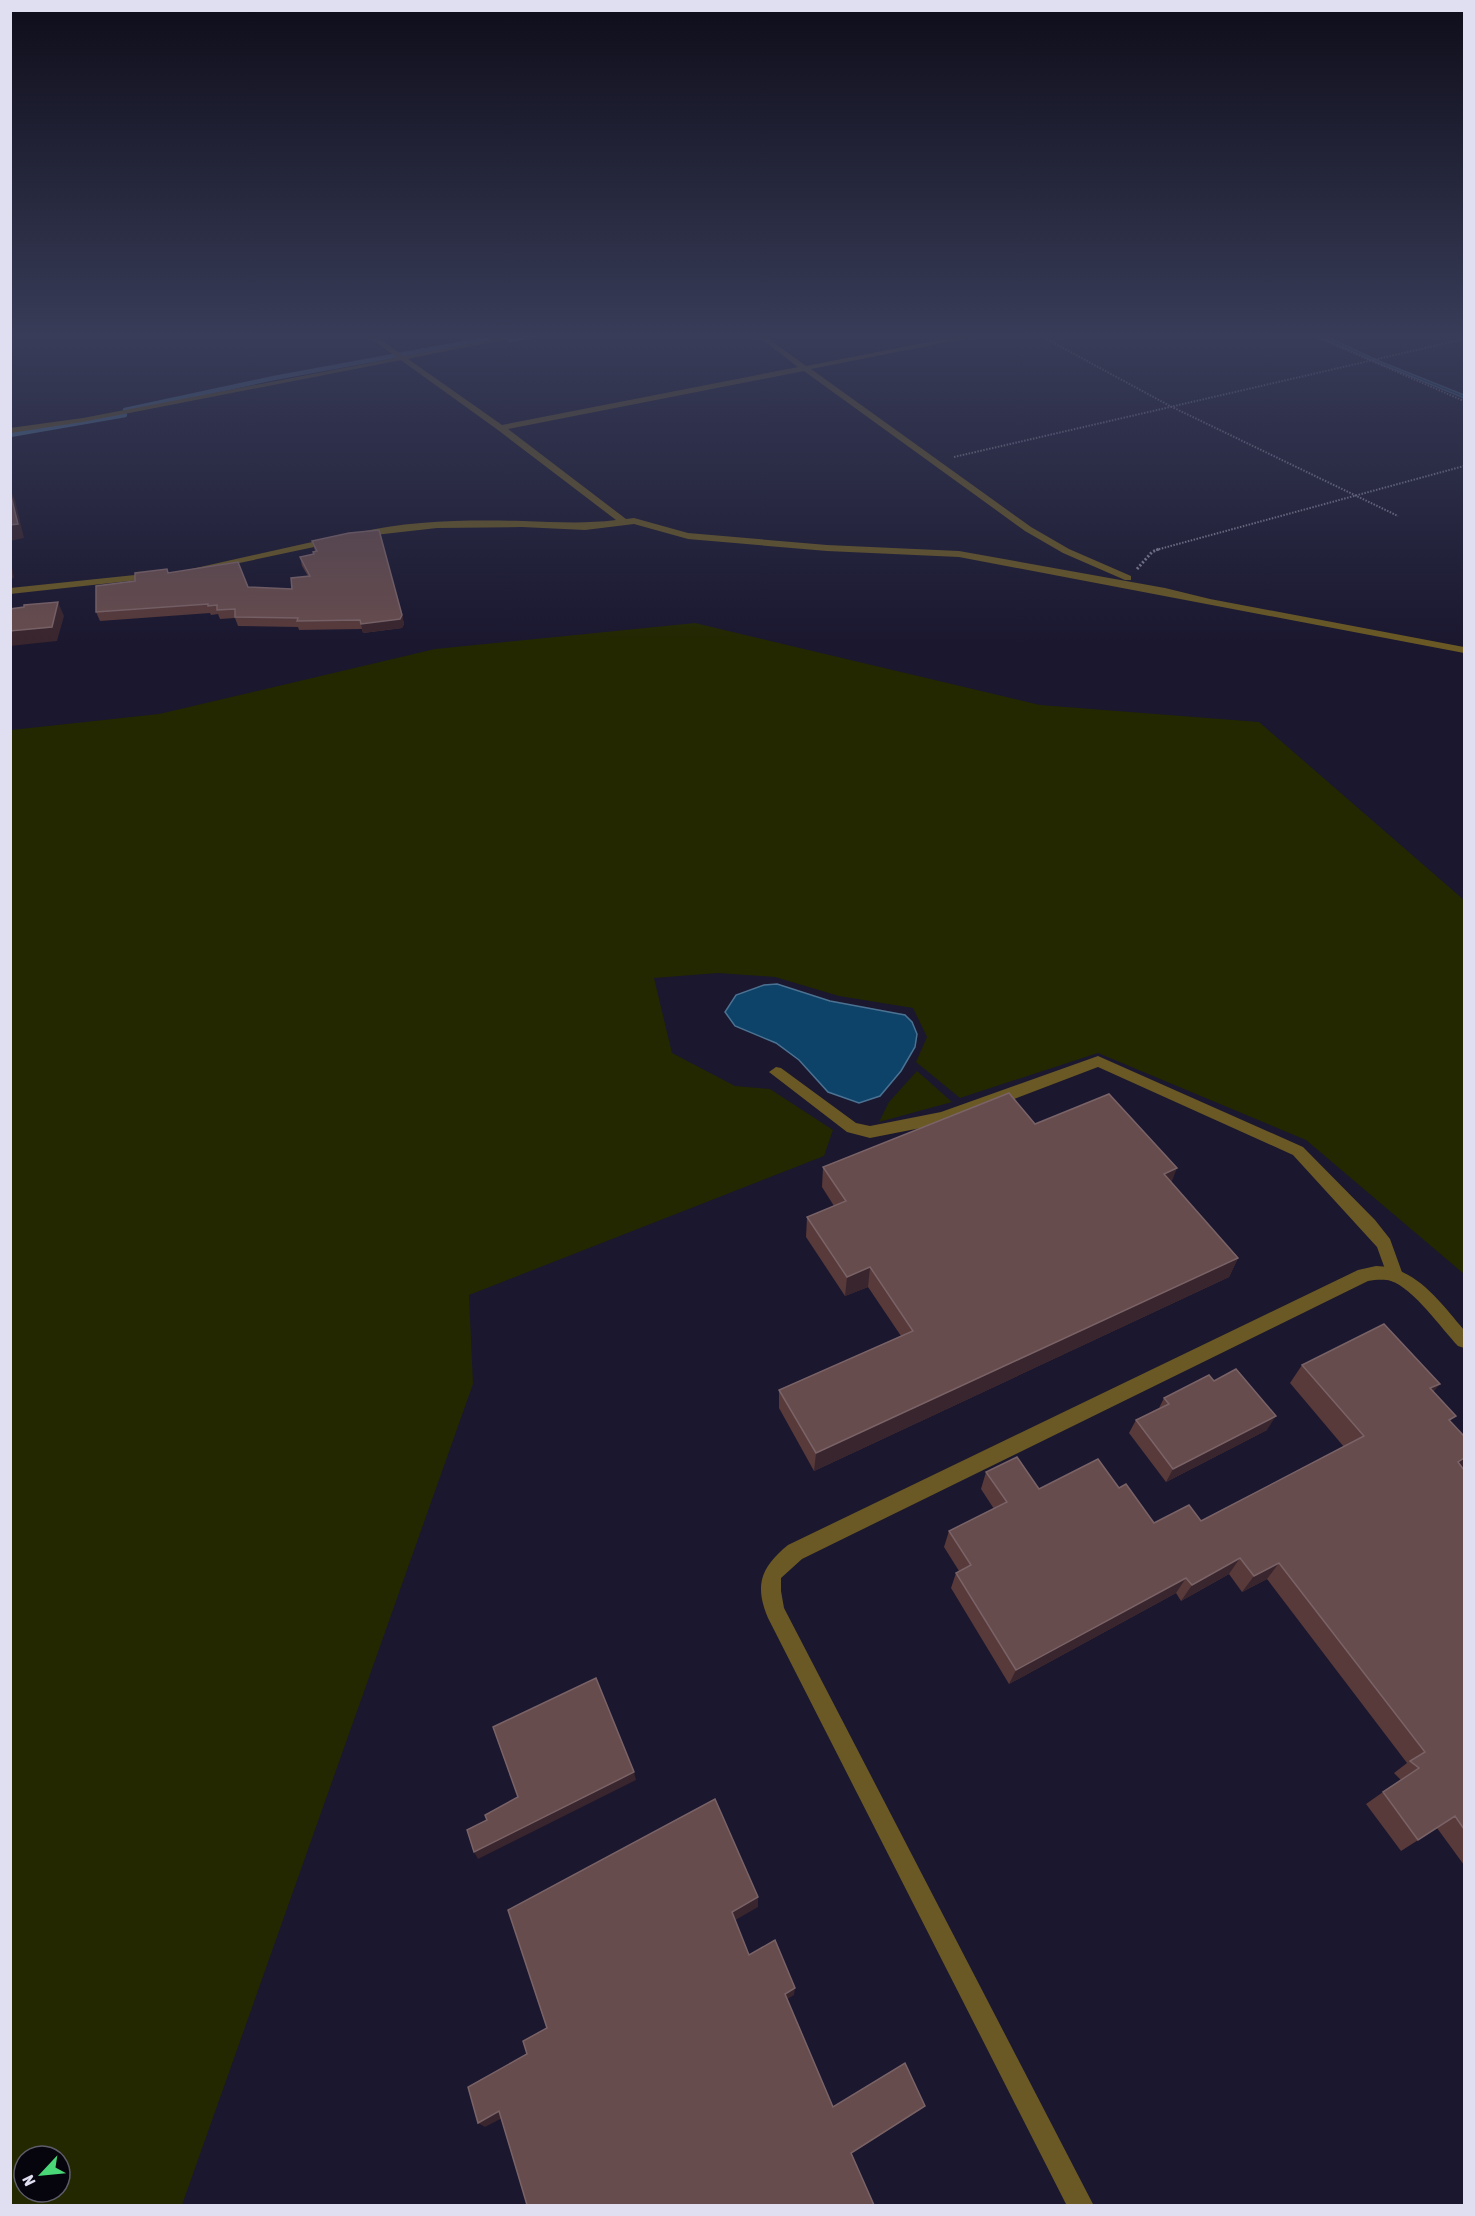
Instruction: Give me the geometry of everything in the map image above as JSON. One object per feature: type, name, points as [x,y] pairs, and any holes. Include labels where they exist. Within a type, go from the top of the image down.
[{"type":"street","points":[[515,438],[623,521]]},
{"type":"street","points":[[901,438],[1044,539],[1091,563],[1174,594]]},
{"type":"street","points":[[185,571],[387,530],[489,523],[585,527],[623,521],[652,525],[688,536],[827,548],[959,554],[1464,650]]},
{"type":"street","points":[[10,591],[165,574]]},
{"type":"street","points":[[776,1072],[852,1128],[870,1132],[941,1118],[991,1102],[1098,1061],[1298,1151],[1369,1225],[1384,1244],[1395,1275]]},
{"type":"street","points":[[1081,2205],[775,1611],[769,1586],[776,1567],[795,1552],[1352,1280],[1375,1272],[1395,1275],[1407,1282],[1464,1341]]},
{"type":"path","points":[[933,462],[1033,438]]},
{"type":"path","points":[[1238,438],[1398,516]]},
{"type":"path","points":[[1128,578],[1152,552],[1161,548],[1464,466]]},
{"type":"green space","points":[[695,623],[1040,705],[1259,722],[1464,900],[1464,1274],[1306,1140],[1098,1053],[960,1098],[916,1062],[927,1037],[913,1008],[839,996],[775,977],[718,973],[654,978],[672,1053],[735,1086],[770,1089],[833,1130],[824,1156],[469,1295],[473,1384],[182,2205],[11,2205],[11,730],[159,714],[435,649]]},
{"type":"green space","points":[[917,1071],[952,1102],[879,1122],[889,1102]]},
{"type":"water","points":[[777,984],[830,1001],[905,1015],[912,1022],[917,1034],[915,1047],[901,1071],[880,1096],[859,1103],[828,1092],[799,1060],[776,1043],[735,1026],[725,1012],[736,995],[764,985]]},
{"type":"building","points":[[10,492],[18,524],[10,525]]},
{"type":"building","points":[[379,530],[402,615],[400,619],[361,624],[360,620],[297,621],[298,618],[235,617],[235,609],[217,610],[217,605],[208,606],[208,604],[96,612],[96,586],[135,581],[135,573],[167,569],[168,573],[238,562],[248,587],[292,589],[291,578],[310,576],[300,557],[314,554],[313,552],[317,551],[312,541],[349,533]]},
{"type":"building","points":[[58,602],[52,627],[10,631],[10,609],[24,607],[24,605]]},
{"type":"building","points":[[1009,1093],[1035,1124],[1109,1094],[1177,1168],[1164,1174],[1238,1258],[816,1453],[779,1390],[913,1331],[870,1267],[847,1277],[807,1217],[846,1201],[823,1167]]},
{"type":"building","points":[[1384,1324],[1440,1384],[1430,1388],[1456,1416],[1449,1420],[1464,1436],[1464,1458],[1458,1462],[1464,1470],[1464,1829],[1455,1816],[1418,1840],[1383,1792],[1419,1768],[1410,1761],[1425,1752],[1279,1563],[1254,1576],[1240,1558],[1192,1585],[1186,1578],[1016,1670],[956,1573],[971,1565],[949,1531],[1007,1502],[986,1472],[1017,1457],[1039,1489],[1098,1459],[1119,1488],[1126,1484],[1154,1523],[1189,1505],[1201,1521],[1364,1436],[1302,1365]]},
{"type":"building","points":[[1236,1369],[1276,1416],[1173,1469],[1136,1420],[1169,1404],[1164,1398],[1209,1375],[1214,1381]]},
{"type":"building","points":[[596,1678],[634,1772],[474,1852],[467,1830],[487,1820],[485,1815],[518,1797],[493,1727]]},
{"type":"building","points":[[715,1799],[758,1897],[732,1912],[749,1955],[775,1940],[795,1988],[785,1994],[833,2107],[905,2063],[925,2106],[851,2153],[874,2205],[527,2205],[499,2111],[478,2123],[468,2087],[527,2054],[523,2041],[547,2028],[508,1910]]}]
